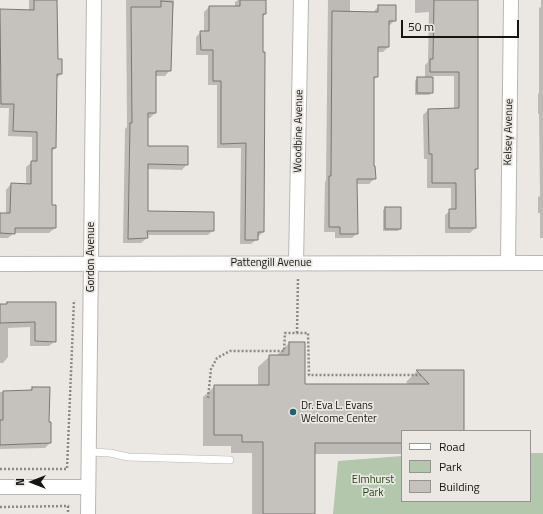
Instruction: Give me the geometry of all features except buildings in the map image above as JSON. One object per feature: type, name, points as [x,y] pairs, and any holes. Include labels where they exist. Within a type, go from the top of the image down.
[{"type":"street","name":"Gordon Avenue","points":[[88,514],[94,0]]},
{"type":"street","name":"Woodbine Avenue","points":[[296,263],[301,0]]},
{"type":"street","name":"Kelsey Avenue","points":[[508,263],[511,0]]},
{"type":"street","name":"Pattengill Avenue","points":[[0,264],[543,263]]},
{"type":"street","points":[[0,487],[88,487]]},
{"type":"lane","points":[[89,452],[110,453],[128,457],[230,460]]},
{"type":"path","points":[[297,333],[298,278]]},
{"type":"path","points":[[0,469],[67,469],[74,294]]},
{"type":"path","points":[[208,398],[211,369],[217,358],[230,351],[284,351],[285,333],[308,333],[309,375],[421,375]]},
{"type":"path","points":[[0,507],[68,506],[68,514]]},
{"type":"green space","name":"Elmhurst Park","points":[[531,453],[543,453],[543,514],[333,514],[338,461],[401,456],[401,502],[531,502]]},
{"type":"place","name":"Dr. Eva L. Evans Welcome Center","points":[[293,412]]}]
